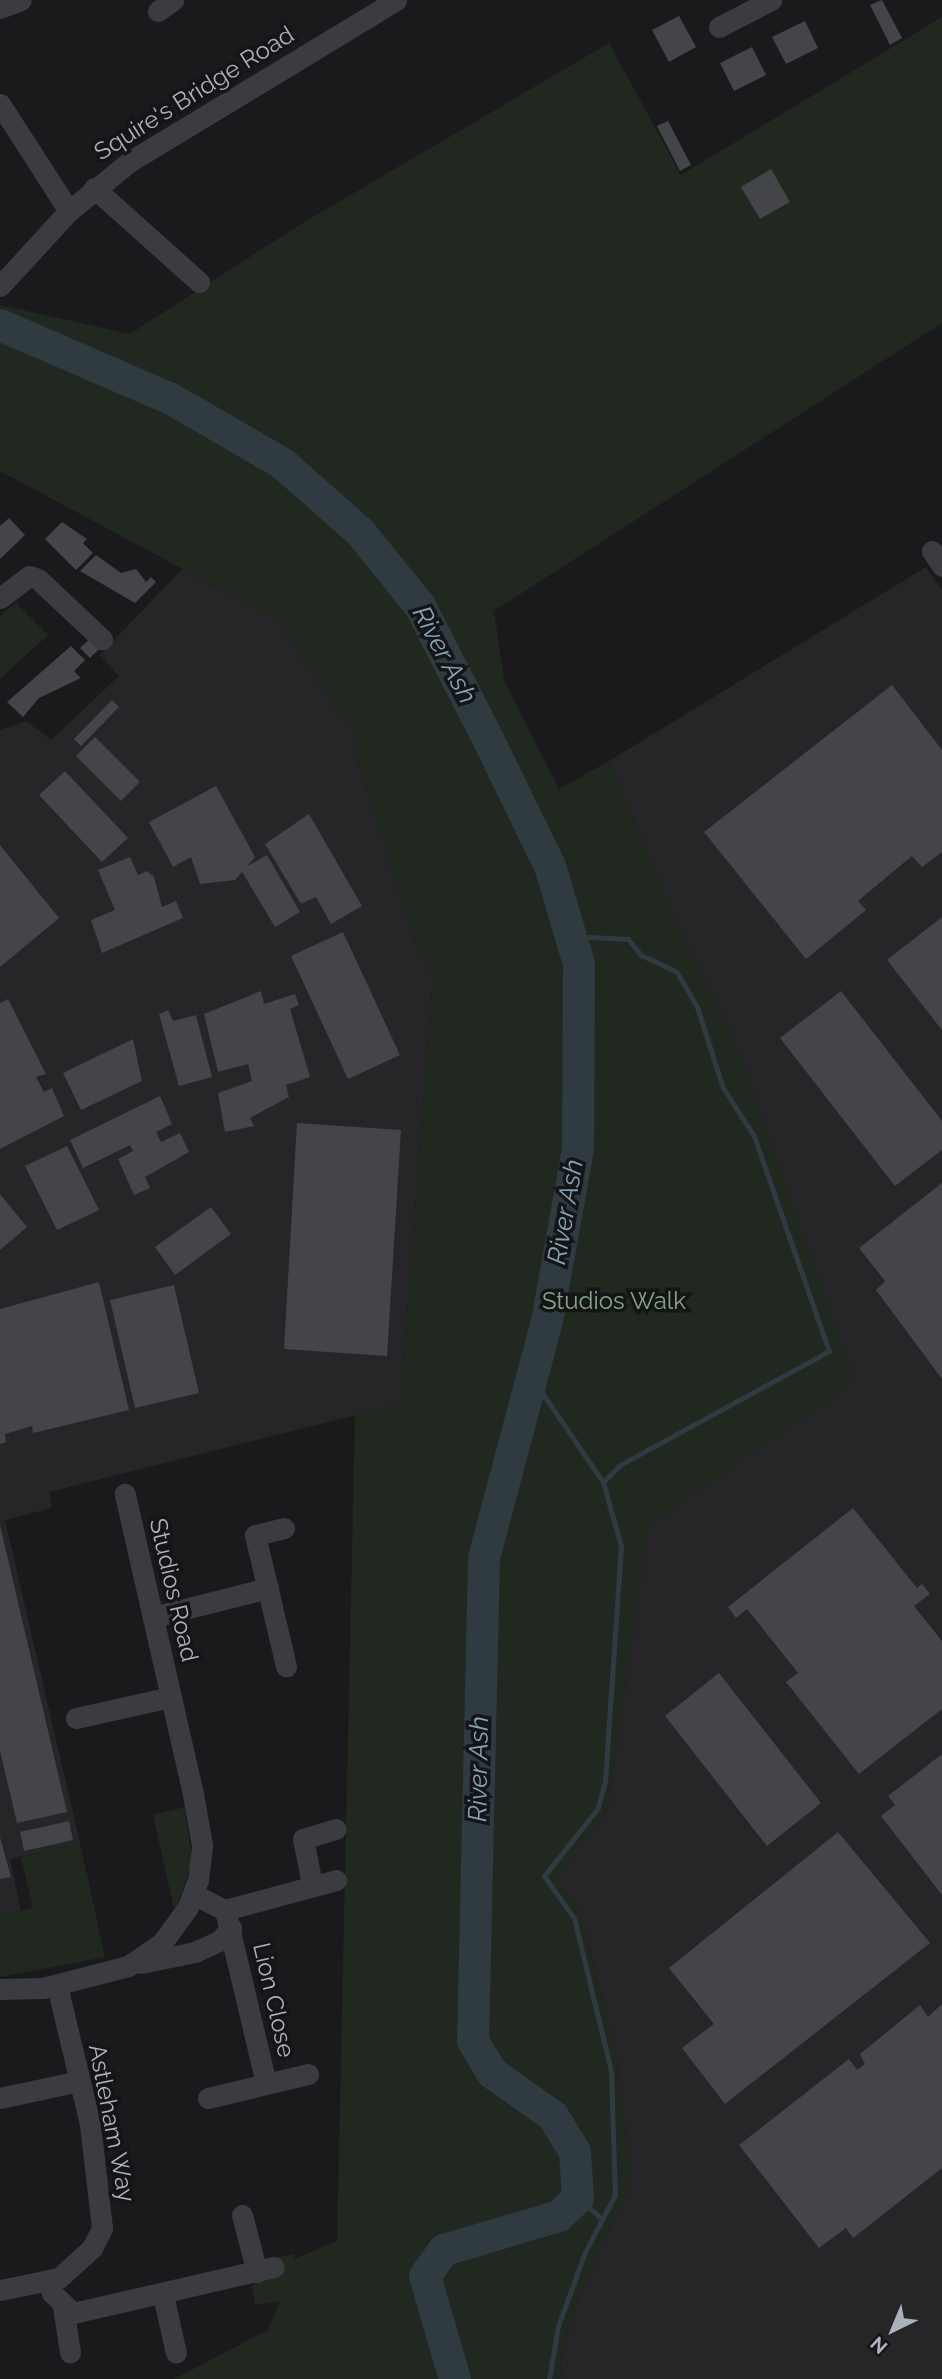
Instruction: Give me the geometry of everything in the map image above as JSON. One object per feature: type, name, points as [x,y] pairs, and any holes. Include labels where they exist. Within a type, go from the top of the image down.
[{"type":"street","points":[[0,8],[21,0]]},
{"type":"street","name":"Squire's Bridge Road","points":[[5,280],[94,188],[364,8],[396,0]]},
{"type":"street","points":[[719,27],[743,6],[771,0]]},
{"type":"street","points":[[0,104],[69,211]]},
{"type":"street","name":"Squire's Bridge Road","points":[[94,188],[199,282]]},
{"type":"street","points":[[0,598],[34,577],[102,639]]},
{"type":"street","name":"Studios Road","points":[[0,1989],[57,1985],[128,1966],[162,1943],[193,1894],[202,1845],[125,1494]]},
{"type":"street","points":[[284,1528],[255,1535],[286,1665]]},
{"type":"street","points":[[153,1617],[268,1588]]},
{"type":"street","name":"Studios Road","points":[[76,1718],[171,1697]]},
{"type":"street","points":[[312,1884],[303,1839],[336,1829]]},
{"type":"street","points":[[193,1894],[228,1919],[312,1884],[336,1880]]},
{"type":"street","name":"Lion Close","points":[[128,1966],[195,1952],[219,1941],[228,1919]]},
{"type":"street","name":"Lion Close","points":[[228,1919],[266,2084]]},
{"type":"street","name":"Astleham Way","points":[[0,2290],[50,2280],[72,2270],[103,2228],[102,2191],[57,1985]]},
{"type":"street","name":"Lion Close","points":[[208,2098],[308,2074]]},
{"type":"street","points":[[0,2098],[79,2081]]},
{"type":"street","points":[[63,2307],[73,2313],[163,2295],[265,2269],[242,2215]]},
{"type":"street","points":[[50,2280],[63,2307],[70,2352]]},
{"type":"street","points":[[163,2295],[176,2353]]},
{"type":"shaded area","points":[[926,567],[942,590],[942,2379],[562,2379],[560,2361],[579,2298],[632,2179],[614,2044],[578,1903],[553,1881],[607,1812],[648,1526],[855,1382],[732,1033],[680,931],[609,761]]},
{"type":"shaded area","points":[[182,569],[276,619],[356,737],[356,756],[420,957],[433,975],[400,1404],[49,1492],[52,1508],[5,1520],[80,1843],[10,1859],[21,1912],[0,1916],[0,730],[26,721],[51,740],[119,676],[100,655]]},
{"type":"green space","name":"Studios Walk","points":[[942,17],[942,323],[494,611],[504,680],[559,789],[609,761],[680,931],[732,1033],[856,1382],[648,1526],[607,1812],[554,1881],[578,1903],[614,2044],[632,2179],[579,2298],[560,2361],[562,2379],[174,2379],[268,2330],[280,2301],[255,2305],[252,2287],[274,2258],[294,2254],[295,2259],[337,2241],[355,1415],[400,1404],[433,975],[420,957],[356,756],[356,737],[276,619],[0,471],[0,305],[130,334],[301,224],[609,43],[681,175]]},
{"type":"green space","points":[[16,603],[48,635],[0,679],[0,615]]},
{"type":"green space","points":[[185,1807],[192,1862],[175,1913],[153,1815]]},
{"type":"green space","points":[[80,1843],[105,1957],[0,1977],[0,1916],[33,1908],[21,1857]]},
{"type":"building","points":[[882,0],[902,38],[890,45],[870,5]]},
{"type":"building","points":[[679,16],[696,47],[669,62],[652,30]]},
{"type":"building","points":[[805,21],[818,48],[786,64],[772,37]]},
{"type":"building","points":[[752,47],[766,75],[734,91],[720,63]]},
{"type":"building","points":[[668,121],[691,165],[680,171],[657,126]]},
{"type":"building","points":[[771,169],[790,202],[760,219],[741,187]]},
{"type":"building","points":[[9,518],[25,535],[0,559],[0,526]]},
{"type":"building","points":[[62,522],[87,539],[83,543],[93,553],[76,570],[45,539]]},
{"type":"building","points":[[96,555],[121,573],[136,569],[146,582],[151,577],[156,582],[135,603],[80,571]]},
{"type":"building","points":[[90,639],[99,649],[90,658],[80,648]]},
{"type":"building","points":[[71,646],[85,660],[74,671],[81,678],[39,698],[23,717],[7,702]]},
{"type":"building","points":[[892,685],[942,750],[942,852],[922,867],[912,856],[858,901],[866,910],[806,959],[704,832]]},
{"type":"building","points":[[112,700],[119,707],[81,746],[74,739]]},
{"type":"building","points":[[95,737],[140,782],[121,801],[76,756]]},
{"type":"building","points":[[65,771],[128,838],[102,862],[39,795]]},
{"type":"building","points":[[216,786],[255,857],[235,880],[200,884],[191,857],[173,867],[149,822]]},
{"type":"building","points":[[309,814],[362,906],[331,924],[316,897],[301,904],[265,844]]},
{"type":"building","points":[[0,845],[59,918],[0,967]]},
{"type":"building","points":[[267,855],[300,912],[275,927],[241,870]]},
{"type":"building","points":[[130,857],[138,875],[147,871],[154,877],[162,907],[176,901],[183,918],[102,953],[91,920],[115,910],[98,870]]},
{"type":"building","points":[[942,917],[942,1030],[887,960]]},
{"type":"building","points":[[343,932],[400,1055],[348,1079],[291,956]]},
{"type":"building","points":[[261,991],[264,1004],[295,994],[299,1005],[290,1009],[310,1077],[286,1085],[289,1097],[250,1118],[254,1126],[225,1132],[218,1093],[252,1081],[248,1064],[218,1072],[204,1014]]},
{"type":"building","points":[[841,991],[942,1121],[942,1150],[895,1186],[780,1038]]},
{"type":"building","points":[[8,999],[46,1074],[36,1077],[44,1092],[52,1088],[64,1116],[0,1149],[0,1003]]},
{"type":"building","points":[[168,1010],[173,1021],[196,1015],[212,1077],[179,1086],[159,1014]]},
{"type":"building","points":[[133,1039],[142,1081],[81,1110],[63,1073]]},
{"type":"building","points":[[160,1096],[172,1124],[156,1132],[161,1142],[180,1133],[189,1152],[145,1177],[150,1188],[134,1195],[118,1159],[133,1151],[130,1145],[83,1168],[70,1140]]},
{"type":"building","points":[[297,1123],[401,1130],[387,1356],[284,1349]]},
{"type":"building","points":[[67,1146],[99,1210],[57,1230],[25,1166]]},
{"type":"building","points":[[942,1183],[942,1379],[876,1290],[885,1281],[859,1248]]},
{"type":"building","points":[[0,1194],[27,1227],[0,1250]]},
{"type":"building","points":[[211,1207],[231,1234],[175,1275],[155,1247]]},
{"type":"building","points":[[99,1282],[129,1410],[33,1433],[32,1426],[5,1434],[6,1442],[0,1444],[0,1309]]},
{"type":"building","points":[[174,1285],[199,1393],[135,1408],[110,1300]]},
{"type":"building","points":[[853,1508],[917,1588],[922,1584],[930,1594],[914,1606],[942,1641],[942,1709],[859,1774],[786,1682],[798,1673],[747,1609],[736,1618],[728,1607]]},
{"type":"building","points":[[0,1525],[67,1812],[17,1823],[0,1751]]},
{"type":"building","points":[[719,1673],[821,1803],[767,1846],[665,1716]]},
{"type":"building","points":[[942,1754],[942,1895],[881,1816],[895,1805],[888,1796]]},
{"type":"building","points":[[69,1821],[73,1840],[24,1851],[20,1832]]},
{"type":"building","points":[[838,1832],[930,1943],[725,2104],[682,2048],[714,2024],[669,1968]]},
{"type":"building","points":[[0,1837],[11,1877],[0,1879]]},
{"type":"building","points":[[942,2004],[942,2168],[853,2238],[846,2228],[819,2248],[739,2145],[849,2059],[857,2070],[865,2064],[860,2054],[920,2005],[928,2017]]},
{"type":"waterway","name":"River Ash","points":[[0,325],[171,399],[282,463],[361,533],[420,606],[488,739],[550,866],[579,964],[578,1149],[547,1321],[484,1558],[473,2041],[492,2073],[553,2116],[575,2152],[578,2198],[559,2216],[444,2250],[425,2276],[455,2379]]},
{"type":"waterway","points":[[571,936],[628,939],[641,955],[676,971],[697,1007],[723,1088],[754,1136],[829,1351],[620,1465],[603,1482]]},
{"type":"waterway","points":[[532,1378],[603,1482],[621,1546],[605,1781],[598,1808],[544,1876],[574,1918],[611,2071],[615,2195],[585,2252],[558,2326],[549,2379]]},
{"type":"waterway","points":[[578,2198],[600,2217]]}]
